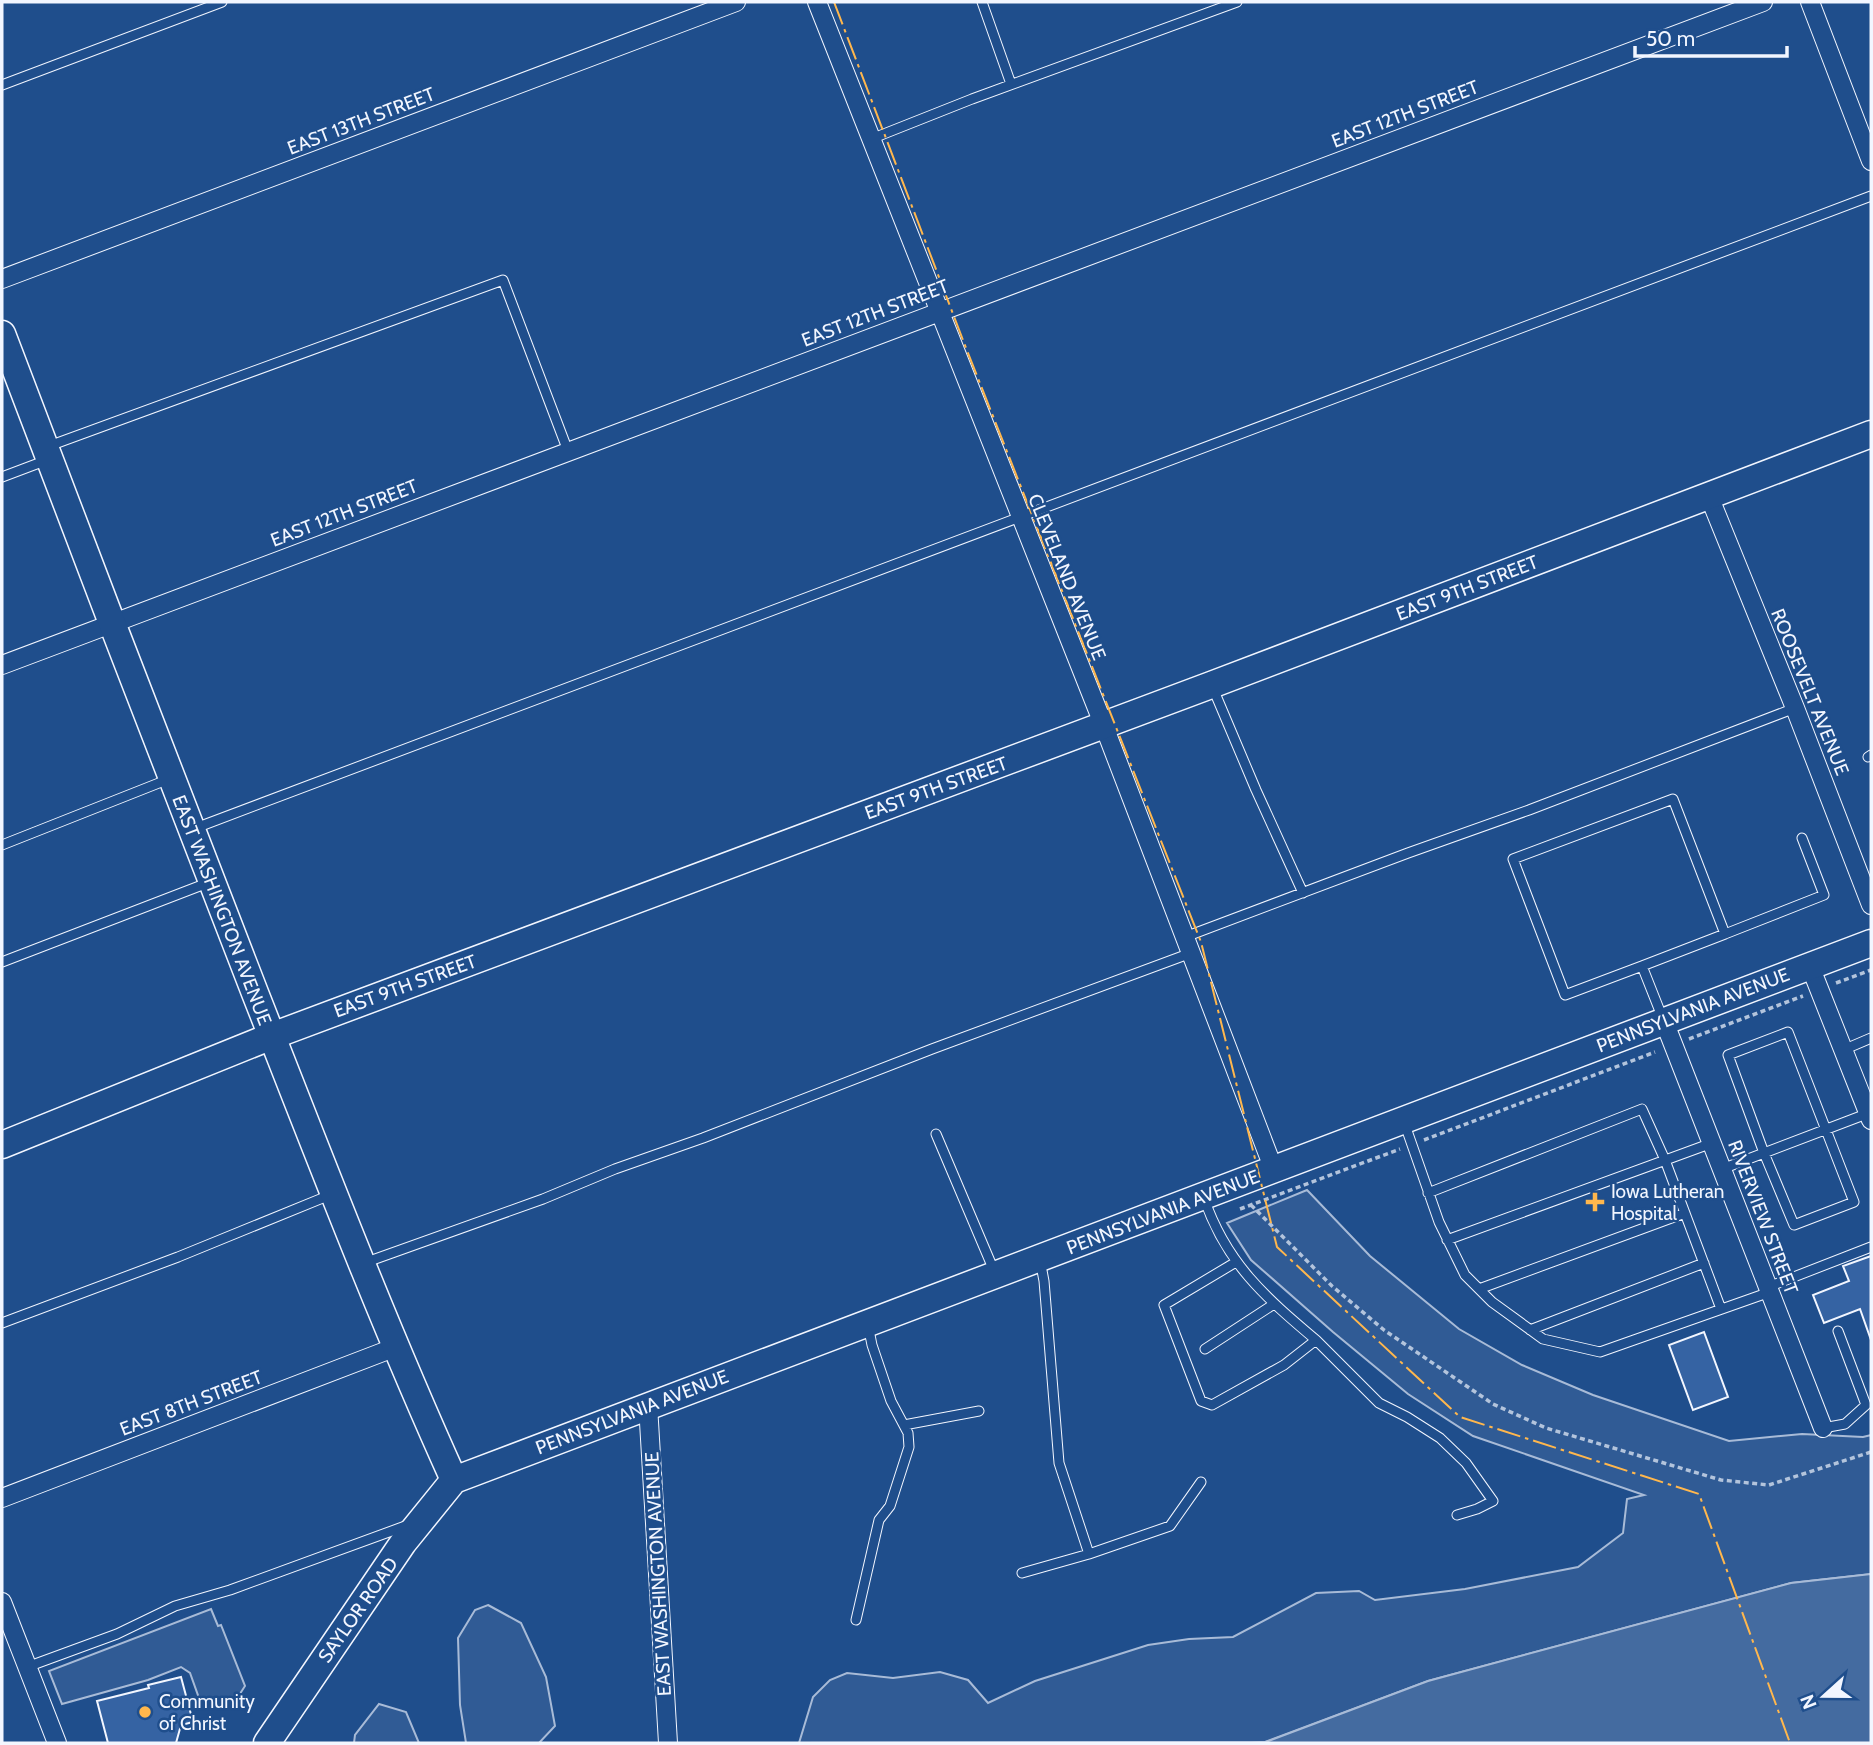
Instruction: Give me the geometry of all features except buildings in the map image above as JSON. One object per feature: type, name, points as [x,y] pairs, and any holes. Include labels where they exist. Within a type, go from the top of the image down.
[{"type":"street","name":"EAST 13TH STREET","points":[[2,279],[736,2]]},
{"type":"street","name":"CLEVELAND AVENUE","points":[[817,2],[1104,726],[1274,1170]]},
{"type":"street","name":"EAST 12TH STREET","points":[[2,666],[1763,2]]},
{"type":"street","points":[[1810,2],[1871,161]]},
{"type":"street","name":"EAST WASHINGTON AVENUE","points":[[2,334],[272,1036],[396,1347],[454,1480]]},
{"type":"street","name":"EAST 9TH STREET","points":[[2,1145],[272,1036],[1104,726],[1871,434]]},
{"type":"street","name":"ROOSEVELT AVENUE","points":[[1709,496],[1871,905]]},
{"type":"street","name":"PENNSYLVANIA AVENUE","points":[[454,1480],[1203,1196],[1274,1170],[1407,1132],[1669,1033],[1814,978],[1871,943]]},
{"type":"street","points":[[1814,978],[1870,1116]]},
{"type":"street","name":"RIVERVIEW STREET","points":[[1669,1033],[1823,1428]]},
{"type":"street","name":"EAST 8TH STREET","points":[[2,1497],[396,1347]]},
{"type":"street","name":"EAST WASHINGTON AVENUE","points":[[648,1405],[668,1743]]},
{"type":"street","name":"SAYLOR ROAD","points":[[267,1743],[368,1594],[454,1480]]},
{"type":"street","points":[[2,1602],[57,1743]]},
{"type":"lane","points":[[2,85],[222,2]]},
{"type":"lane","points":[[982,2],[1011,84]]},
{"type":"lane","points":[[871,139],[1011,84],[1237,2]]},
{"type":"lane","points":[[191,830],[1871,196]]},
{"type":"lane","points":[[2,477],[47,454],[503,280],[568,451]]},
{"type":"lane","points":[[1211,685],[1303,893]]},
{"type":"lane","points":[[362,1264],[703,1138],[945,1044],[1188,945],[1303,893],[1795,708]]},
{"type":"lane","points":[[2,845],[171,779]]},
{"type":"lane","points":[[1725,934],[1673,799],[1513,859],[1565,995],[1725,934],[1824,895],[1802,838]]},
{"type":"lane","points":[[2,962],[212,881]]},
{"type":"lane","points":[[1642,966],[1669,1033]]},
{"type":"lane","points":[[1788,1032],[1854,1202],[1794,1225],[1764,1153],[1728,1055],[1788,1032]]},
{"type":"lane","points":[[1843,1049],[1871,1038]]},
{"type":"lane","points":[[1428,1193],[1642,1109],[1665,1160],[1721,1309]]},
{"type":"lane","points":[[1722,1169],[1827,1129],[1870,1116]]},
{"type":"lane","points":[[1407,1132],[1447,1240],[1465,1275],[1492,1302],[1543,1339],[1600,1352],[1721,1309],[1871,1247]]},
{"type":"lane","points":[[936,1134],[995,1275]]},
{"type":"lane","points":[[1447,1240],[1712,1143]]},
{"type":"lane","points":[[2,1323],[178,1257],[335,1193]]},
{"type":"lane","points":[[1203,1196],[1211,1219],[1229,1254],[1274,1304],[1316,1340],[1379,1403],[1440,1438],[1466,1463],[1493,1501],[1457,1515]]},
{"type":"lane","points":[[1479,1289],[1685,1213]]},
{"type":"lane","points":[[1040,1258],[1059,1462],[1089,1554]]},
{"type":"lane","points":[[1236,1262],[1164,1305],[1201,1401],[1212,1405],[1284,1365],[1316,1340]]},
{"type":"lane","points":[[1530,1330],[1704,1263]]},
{"type":"lane","points":[[1205,1349],[1274,1304]]},
{"type":"lane","points":[[856,1619],[879,1520],[890,1506],[909,1447],[908,1433],[891,1401],[872,1345],[868,1324]]},
{"type":"lane","points":[[1823,1428],[1845,1424],[1866,1405],[1838,1331]]},
{"type":"lane","points":[[904,1426],[979,1411]]},
{"type":"lane","points":[[1022,1573],[1089,1554],[1170,1526],[1201,1482]]},
{"type":"lane","points":[[27,1667],[117,1634],[175,1606],[230,1590],[423,1520]]},
{"type":"path","points":[[1871,970],[1814,978],[1407,1132],[1251,1205],[1332,1286],[1384,1330],[1493,1404],[1546,1429],[1721,1480],[1769,1485],[1871,1452]]},
{"type":"shaded area","points":[[1307,1190],[1370,1256],[1459,1329],[1522,1365],[1593,1395],[1729,1441],[1802,1434],[1863,1437],[1871,1435],[1871,1574],[1791,1583],[1428,1681],[1265,1742],[799,1743],[813,1697],[830,1680],[847,1673],[893,1678],[940,1672],[968,1680],[988,1703],[1035,1681],[1148,1645],[1189,1639],[1233,1637],[1316,1593],[1359,1591],[1375,1600],[1465,1589],[1578,1567],[1623,1533],[1627,1499],[1644,1495],[1473,1436],[1408,1394],[1251,1260],[1227,1223]]},
{"type":"shaded area","points":[[1871,1574],[1871,1743],[1250,1743],[1266,1742],[1428,1681],[1791,1583]]},
{"type":"shaded area","points":[[488,1605],[521,1623],[546,1677],[555,1726],[539,1743],[466,1743],[460,1705],[458,1638],[475,1610]]},
{"type":"shaded area","points":[[211,1609],[218,1626],[221,1625],[245,1686],[236,1700],[218,1707],[199,1698],[190,1673],[181,1667],[148,1680],[62,1704],[49,1671]]},
{"type":"shaded area","points":[[379,1704],[406,1712],[419,1743],[354,1743],[355,1735]]},
{"type":"power","points":[[834,2],[966,348],[1201,942],[1277,1247],[1460,1417],[1699,1494],[1790,1743]]},
{"type":"place","name":"Iowa Lutheran Hospital","points":[[1595,1202]]},
{"type":"place","name":"Community of Christ","points":[[145,1712]]}]
